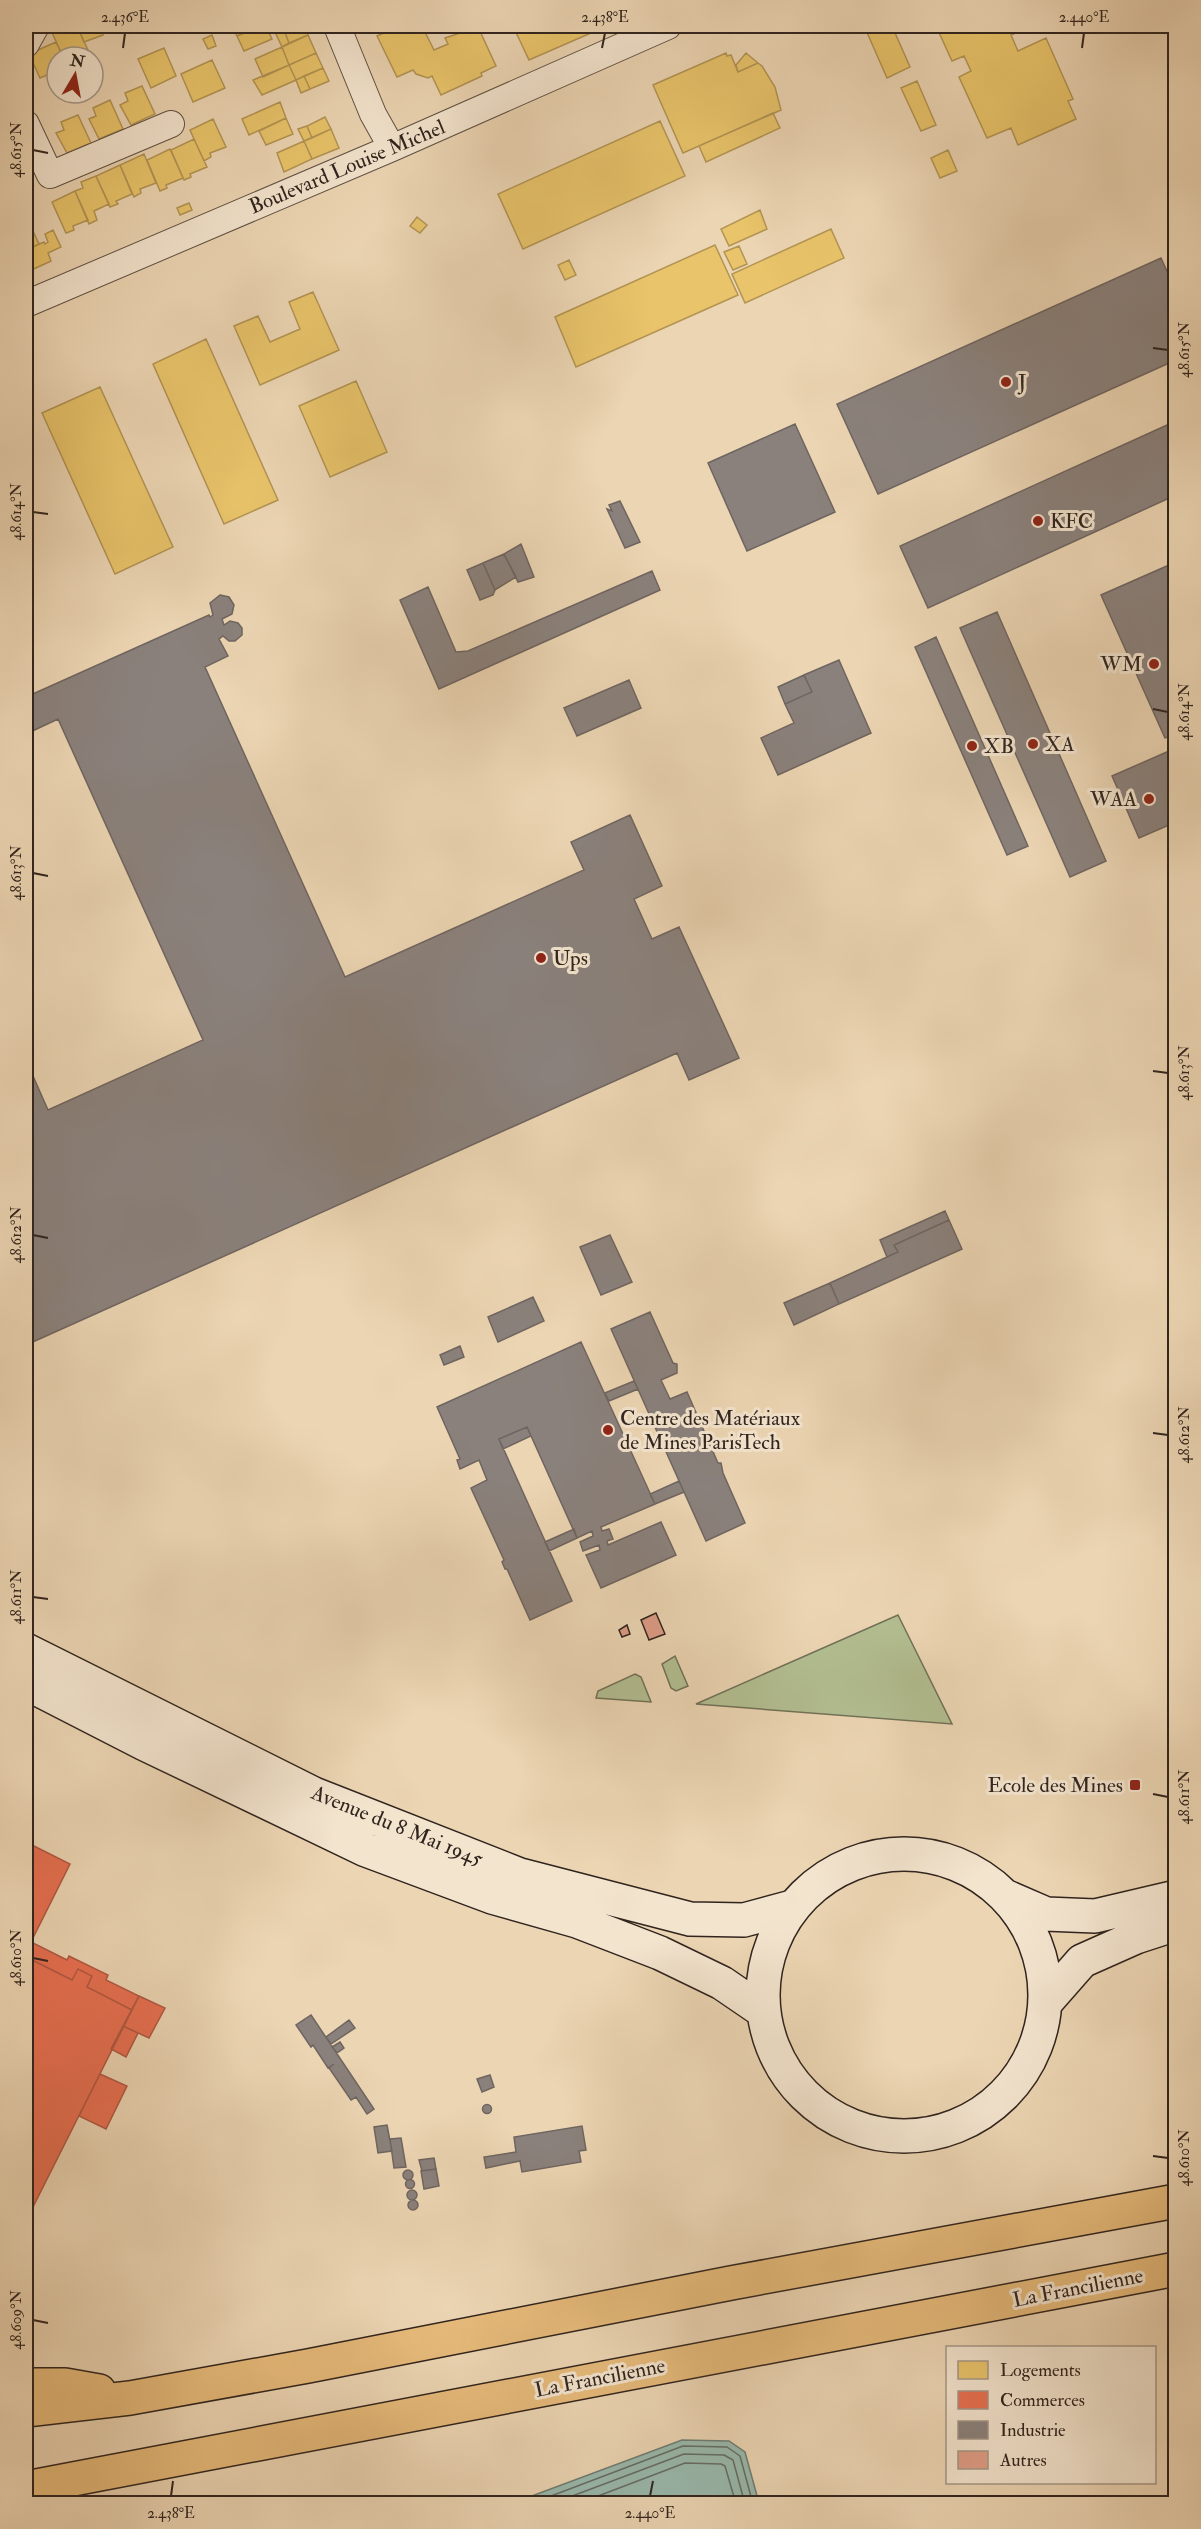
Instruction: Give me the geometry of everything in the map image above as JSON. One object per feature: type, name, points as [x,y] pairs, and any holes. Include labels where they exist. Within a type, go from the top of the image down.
[{"type":"highway","points":[[26,2410],[130,2398],[1176,2201]]},
{"type":"highway","name":"La Francilienne","points":[[26,2488],[1176,2269]]},
{"type":"highway","points":[[26,2385],[65,2385],[130,2398]]},
{"type":"highway","points":[[30,2504],[48,2499],[72,2480]]},
{"type":"main road","name":"Avenue du 8 Mai 1945","points":[[26,1650],[314,1794],[520,1875],[690,1919],[744,1920],[792,1907]]},
{"type":"main road","name":"Avenue du 8 Mai 1945","points":[[26,1683],[143,1743],[366,1850],[492,1897],[577,1921],[660,1953],[722,1983],[763,2012]]},
{"type":"main road","name":"Avenue du 8 Mai 1945","points":[[914,1853],[953,1861],[988,1880],[1007,1897],[1030,1928],[1043,1964],[1046,2002],[1035,2048],[1022,2073],[997,2102],[965,2123],[928,2134],[890,2136],[853,2127],[819,2108],[792,2082],[773,2049],[763,2012],[764,1975],[773,1939],[792,1907],[838,1869],[875,1856],[914,1853]]},
{"type":"main road","name":"Avenue du 8 Mai 1945","points":[[1007,1897],[1046,1914],[1095,1916],[1176,1897]]},
{"type":"main road","points":[[1046,2002],[1082,1961],[1136,1936],[1176,1924]]},
{"type":"street","points":[[26,44],[36,26]]},
{"type":"street","points":[[337,26],[373,114],[392,148]]},
{"type":"street","name":"Boulevard Louise Michel","points":[[26,304],[392,148],[668,26]]},
{"type":"street","points":[[26,124],[50,175],[171,124]]},
{"type":"green space","points":[[898,1615],[952,1724],[696,1704]]},
{"type":"green space","points":[[675,1656],[688,1686],[676,1691],[671,1688],[662,1664]]},
{"type":"green space","points":[[635,1674],[641,1677],[651,1702],[596,1698],[598,1691]]},
{"type":"water","points":[[682,2440],[729,2441],[745,2452],[759,2503],[513,2503]]},
{"type":"building: Logements","points":[[77,26],[86,45],[58,45],[50,28]]},
{"type":"building: Logements","points":[[77,26],[99,26],[103,35],[84,42]]},
{"type":"building: Logements","points":[[232,26],[261,26],[237,36]]},
{"type":"building: Logements","points":[[266,26],[272,39],[244,51],[237,36]]},
{"type":"building: Logements","points":[[304,26],[308,35],[289,43],[284,30]]},
{"type":"building: Logements","points":[[400,26],[422,26],[434,50],[448,44],[445,38],[478,27],[496,66],[481,73],[482,76],[441,95],[432,76],[428,78],[416,74],[413,70],[397,77],[377,36]]},
{"type":"building: Logements","points":[[513,26],[607,26],[529,60]]},
{"type":"building: Logements","points":[[892,26],[910,67],[887,78],[865,28]]},
{"type":"building: Logements","points":[[936,26],[1020,26],[1022,30],[1011,35],[1018,51],[1046,38],[1073,99],[1068,101],[1076,119],[1018,145],[1011,128],[987,138],[959,77],[971,71],[964,56],[952,61]]},
{"type":"building: Logements","points":[[284,30],[289,43],[282,47],[276,34]]},
{"type":"building: Logements","points":[[212,35],[216,46],[208,49],[203,39]]},
{"type":"building: Logements","points":[[308,35],[316,53],[289,65],[282,47]]},
{"type":"building: Logements","points":[[45,47],[45,76],[40,78],[29,54]]},
{"type":"building: Logements","points":[[282,47],[289,65],[263,77],[255,59]]},
{"type":"building: Logements","points":[[164,48],[176,76],[151,88],[138,59]]},
{"type":"building: Logements","points":[[316,53],[323,68],[296,80],[289,65]]},
{"type":"building: Logements","points":[[726,53],[727,56],[731,55],[738,72],[758,63],[762,66],[775,87],[781,110],[683,153],[653,85]]},
{"type":"building: Logements","points":[[746,53],[758,63],[738,72],[736,65]]},
{"type":"building: Logements","points":[[212,60],[225,88],[193,102],[181,74]]},
{"type":"building: Logements","points":[[289,65],[296,80],[262,95],[253,80]]},
{"type":"building: Logements","points":[[323,68],[329,81],[310,89],[304,76]]},
{"type":"building: Logements","points":[[304,76],[310,89],[301,93],[296,80]]},
{"type":"building: Logements","points":[[917,81],[936,125],[921,131],[901,88]]},
{"type":"building: Logements","points":[[142,86],[155,114],[131,125],[120,105],[128,101],[125,93]]},
{"type":"building: Logements","points":[[110,100],[123,129],[99,139],[89,119],[96,116],[93,108],[105,105],[105,102]]},
{"type":"building: Logements","points":[[280,102],[286,118],[249,135],[242,119]]},
{"type":"building: Logements","points":[[773,113],[780,128],[706,162],[699,146]]},
{"type":"building: Logements","points":[[78,115],[91,143],[67,153],[56,133],[64,130],[61,122]]},
{"type":"building: Logements","points":[[325,117],[331,129],[312,138],[307,126]]},
{"type":"building: Logements","points":[[286,118],[293,134],[266,145],[259,131]]},
{"type":"building: Logements","points":[[213,119],[226,147],[210,153],[211,157],[204,161],[190,130]]},
{"type":"building: Logements","points":[[660,121],[685,176],[523,249],[498,194]]},
{"type":"building: Logements","points":[[307,126],[312,138],[304,141],[298,129]]},
{"type":"building: Logements","points":[[331,129],[339,148],[312,159],[304,141]]},
{"type":"building: Logements","points":[[194,139],[207,167],[190,174],[191,177],[184,180],[171,150]]},
{"type":"building: Logements","points":[[304,141],[312,159],[284,172],[277,153]]},
{"type":"building: Logements","points":[[170,149],[183,178],[166,185],[167,188],[160,191],[147,160]]},
{"type":"building: Logements","points":[[948,150],[957,171],[940,178],[931,158]]},
{"type":"building: Logements","points":[[144,154],[156,183],[140,189],[141,193],[134,197],[120,165]]},
{"type":"building: Logements","points":[[120,165],[132,194],[116,201],[118,204],[110,207],[96,176]]},
{"type":"building: Logements","points":[[96,176],[109,204],[94,211],[97,220],[89,224],[75,191],[83,188],[81,182]]},
{"type":"building: Logements","points":[[75,191],[88,220],[73,226],[74,230],[66,233],[52,202]]},
{"type":"building: Logements","points":[[189,203],[192,210],[180,215],[177,208]]},
{"type":"building: Logements","points":[[760,210],[767,229],[729,246],[721,229]]},
{"type":"building: Logements","points":[[417,217],[427,225],[420,233],[410,226]]},
{"type":"building: Logements","points":[[32,229],[39,244],[26,250],[26,231]]},
{"type":"building: Logements","points":[[831,229],[844,258],[745,303],[732,274]]},
{"type":"building: Logements","points":[[53,230],[61,247],[48,253],[51,261],[27,272],[26,250],[48,242],[45,234]]},
{"type":"building: Logements","points":[[715,245],[738,295],[576,367],[555,317]]},
{"type":"building: Logements","points":[[739,246],[747,264],[733,270],[724,252]]},
{"type":"building: Logements","points":[[569,260],[576,275],[565,280],[558,265]]},
{"type":"building: Logements","points":[[313,292],[339,350],[260,385],[234,326],[258,316],[270,342],[300,329],[289,302]]},
{"type":"building: Logements","points":[[206,339],[278,500],[224,524],[153,364]]},
{"type":"building: Logements","points":[[356,381],[387,452],[330,477],[299,406]]},
{"type":"building: Logements","points":[[100,387],[173,547],[115,574],[42,413]]},
{"type":"building: Commerces","points":[[26,1842],[70,1864],[31,1942],[67,1960],[69,1956],[108,1975],[106,1980],[139,1996],[132,2010],[87,1987],[92,1976],[78,1969],[72,1980],[26,1957]]},
{"type":"building: Commerces","points":[[26,1957],[72,1980],[78,1969],[92,1976],[87,1987],[132,2010],[26,2221]]},
{"type":"building: Commerces","points":[[139,1996],[165,2008],[149,2038],[123,2026]]},
{"type":"building: Commerces","points":[[123,2026],[138,2033],[126,2057],[111,2049]]},
{"type":"building: Commerces","points":[[100,2074],[127,2086],[106,2129],[79,2116]]},
{"type":"building: Industrie","name":"J","points":[[1161,258],[1176,291],[1176,360],[878,494],[837,404]]},
{"type":"building: Industrie","name":"KFC","points":[[1176,421],[1176,495],[928,608],[900,546]]},
{"type":"building: Industrie","points":[[795,424],[835,512],[747,551],[708,463]]},
{"type":"building: Industrie","points":[[620,501],[640,542],[625,548],[607,509],[612,511],[609,505]]},
{"type":"building: Industrie","points":[[521,544],[534,577],[518,582],[504,554]]},
{"type":"building: Industrie","points":[[504,554],[516,577],[495,590],[483,563]]},
{"type":"building: Industrie","name":"WM","points":[[1176,562],[1176,733],[1165,738],[1101,595]]},
{"type":"building: Industrie","points":[[483,563],[495,590],[493,595],[480,600],[467,570]]},
{"type":"building: Industrie","points":[[652,571],[660,590],[439,689],[400,600],[428,587],[456,652],[468,651]]},
{"type":"building: Industrie","name":"Ups","points":[[220,595],[229,597],[234,605],[232,614],[222,619],[224,625],[230,621],[238,623],[242,628],[242,635],[235,641],[229,641],[223,636],[219,639],[228,656],[205,667],[345,977],[584,870],[571,842],[630,815],[662,886],[634,899],[652,939],[679,927],[739,1058],[689,1080],[677,1053],[26,1345],[26,1060],[48,1110],[203,1040],[58,719],[26,734],[26,697],[209,615],[210,617],[213,615],[210,603]]},
{"type":"building: Industrie","name":"XA","points":[[997,612],[1106,861],[1070,877],[960,628]]},
{"type":"building: Industrie","name":"XB","points":[[936,637],[1028,846],[1007,855],[915,647]]},
{"type":"building: Industrie","points":[[839,660],[871,733],[778,775],[761,738],[794,723],[785,704],[812,692],[804,675]]},
{"type":"building: Industrie","points":[[804,675],[812,692],[785,704],[778,687]]},
{"type":"building: Industrie","points":[[629,680],[641,708],[577,736],[564,708]]},
{"type":"building: Industrie","name":"WAA","points":[[1176,748],[1176,822],[1139,838],[1112,776]]},
{"type":"building: Industrie","points":[[945,1211],[949,1220],[894,1245],[898,1252],[887,1257],[880,1240]]},
{"type":"building: Industrie","points":[[949,1220],[962,1249],[839,1304],[830,1283],[898,1252],[894,1245]]},
{"type":"building: Industrie","points":[[610,1235],[632,1282],[601,1295],[580,1247]]},
{"type":"building: Industrie","points":[[830,1283],[839,1304],[794,1325],[784,1303]]},
{"type":"building: Industrie","points":[[533,1297],[544,1321],[498,1342],[488,1317]]},
{"type":"building: Industrie","points":[[650,1312],[673,1363],[677,1364],[677,1373],[661,1380],[670,1399],[687,1392],[718,1463],[721,1463],[723,1473],[745,1523],[706,1541],[611,1329]]},
{"type":"building: Industrie","points":[[581,1342],[655,1504],[601,1527],[602,1531],[609,1529],[613,1539],[607,1541],[608,1545],[661,1522],[676,1555],[601,1588],[586,1555],[600,1550],[599,1545],[583,1551],[580,1542],[593,1536],[592,1531],[577,1538],[527,1427],[499,1439],[572,1601],[530,1620],[505,1569],[502,1562],[504,1560],[471,1488],[487,1480],[479,1460],[460,1469],[457,1460],[460,1459],[437,1407]]},
{"type":"building: Industrie","points":[[460,1346],[464,1357],[444,1365],[440,1355]]},
{"type":"building: Industrie","points":[[26,1360],[32,1376],[26,1379]]},
{"type":"building: Industrie","points":[[634,1381],[638,1389],[609,1401],[605,1393]]},
{"type":"building: Industrie","points":[[527,1427],[531,1436],[503,1449],[499,1439]]},
{"type":"building: Industrie","points":[[679,1481],[684,1492],[655,1504],[650,1494]]},
{"type":"building: Industrie","points":[[574,1529],[577,1538],[549,1551],[545,1542]]},
{"type":"building: Industrie","points":[[311,2015],[374,2109],[367,2114],[356,2097],[351,2100],[329,2068],[334,2064],[328,2068],[296,2025]]},
{"type":"building: Industrie","points":[[349,2020],[355,2028],[331,2044],[326,2037]]},
{"type":"building: Industrie","points":[[340,2042],[344,2048],[337,2053],[332,2047]]},
{"type":"building: Industrie","points":[[490,2075],[494,2087],[482,2092],[477,2079]]},
{"type":"building: Industrie","points":[[487,2104],[492,2109],[487,2114],[482,2109]]},
{"type":"building: Industrie","points":[[387,2125],[392,2151],[378,2153],[374,2127]]},
{"type":"building: Industrie","points":[[582,2126],[586,2150],[579,2151],[581,2162],[522,2172],[520,2161],[486,2168],[484,2157],[516,2152],[514,2137]]},
{"type":"building: Industrie","points":[[401,2138],[406,2167],[394,2168],[390,2139]]},
{"type":"building: Industrie","points":[[434,2158],[436,2169],[422,2171],[419,2160]]},
{"type":"building: Industrie","points":[[436,2169],[439,2186],[424,2189],[421,2171]]},
{"type":"building: Industrie","points":[[408,2170],[412,2171],[412,2179],[408,2180],[404,2179],[403,2175],[404,2171]]},
{"type":"building: Industrie","points":[[410,2180],[414,2184],[410,2188],[406,2184]]},
{"type":"building: Industrie","points":[[412,2190],[417,2195],[412,2200],[407,2195]]},
{"type":"building: Industrie","points":[[413,2200],[418,2205],[413,2210],[408,2205]]},
{"type":"building: Autres","points":[[656,1613],[665,1634],[649,1640],[641,1620]]},
{"type":"building: Autres","points":[[627,1625],[630,1634],[622,1637],[619,1630]]},
{"type":"place","name":"J","points":[[1006,382]]},
{"type":"place","name":"KFC","points":[[1038,521]]},
{"type":"place","name":"WM","points":[[1154,664]]},
{"type":"place","name":"XA","points":[[1033,744]]},
{"type":"place","name":"XB","points":[[972,746]]},
{"type":"place","name":"WAA","points":[[1149,799]]},
{"type":"place","name":"Ups","points":[[541,958]]},
{"type":"place","name":"Centre des Matériaux de Mines ParisTech","points":[[608,1430]]},
{"type":"place","name":"Ecole des Mines","points":[[1135,1785]]}]
